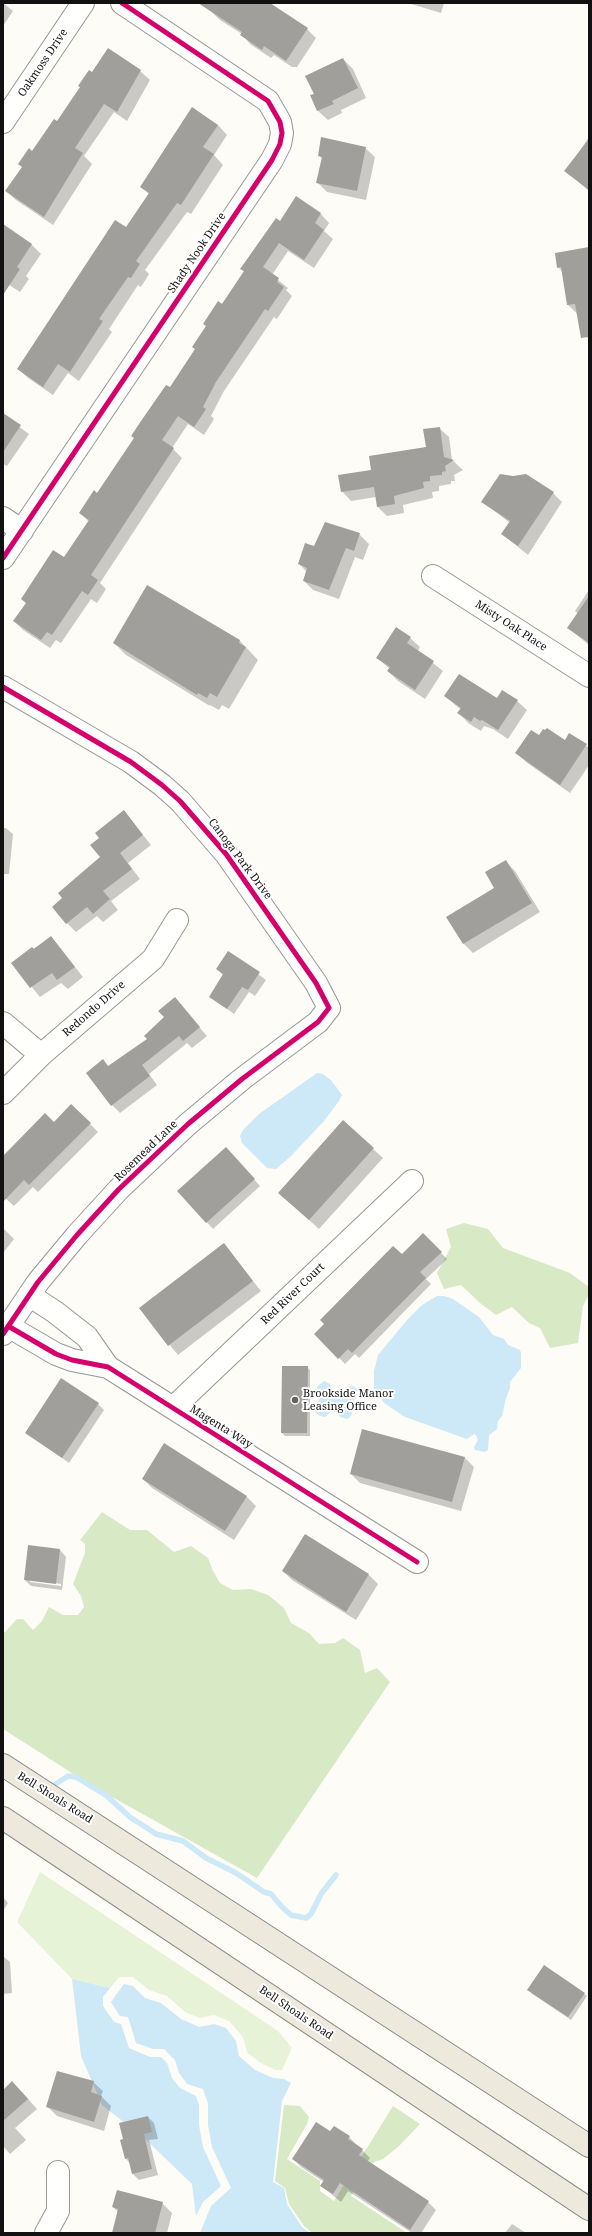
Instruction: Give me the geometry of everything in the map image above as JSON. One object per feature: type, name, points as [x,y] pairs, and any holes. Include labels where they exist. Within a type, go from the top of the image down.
[{"type":"main road","name":"Bell Shoals Road","points":[[3,1765],[589,2146]]},
{"type":"main road","name":"Bell Shoals Road","points":[[3,1818],[589,2209]]},
{"type":"street","name":"Oakmoss Drive","points":[[3,122],[83,3]]},
{"type":"street","name":"Shady Nook Drive","points":[[3,558],[272,160],[280,144],[282,133],[280,122],[268,100],[122,3]]},
{"type":"street","points":[[3,518],[22,531]]},
{"type":"street","name":"Misty Oak Place","points":[[433,576],[589,676]]},
{"type":"street","name":"Canoga Park Drive","points":[[3,687],[130,762],[162,785],[180,802],[226,854],[316,983],[329,1008]]},
{"type":"street","name":"Redondo Drive","points":[[3,1093],[41,1055],[153,959],[177,920]]},
{"type":"street","name":"Rosemead Lane","points":[[5,1330],[29,1295],[77,1235],[142,1167],[188,1124],[242,1079],[318,1022],[329,1008]]},
{"type":"street","points":[[3,1024],[28,1042],[41,1055]]},
{"type":"street","name":"Red River Court","points":[[173,1408],[412,1181]]},
{"type":"street","name":"Magenta Way","points":[[29,1295],[55,1312],[87,1337],[108,1367]]},
{"type":"street","name":"Magenta Way","points":[[5,1330],[72,1360],[108,1367],[417,1562]]},
{"type":"street","points":[[46,2233],[58,2211],[58,2172]]},
{"type":"green space","points":[[464,1223],[488,1229],[503,1248],[570,1273],[589,1287],[589,1294],[583,1306],[578,1343],[550,1348],[540,1328],[529,1323],[512,1307],[496,1315],[480,1303],[461,1285],[444,1289],[437,1273],[451,1247],[446,1229]]},
{"type":"green space","points":[[102,1512],[130,1530],[147,1530],[174,1552],[191,1546],[208,1558],[220,1583],[233,1590],[251,1589],[268,1595],[284,1608],[291,1623],[309,1633],[319,1644],[335,1643],[343,1638],[360,1650],[365,1673],[377,1668],[390,1682],[257,1878],[89,1784],[3,1729],[3,1634],[17,1619],[23,1619],[33,1630],[42,1621],[49,1607],[63,1615],[78,1615],[84,1607],[81,1596],[73,1584],[85,1553],[85,1544],[80,1540]]},
{"type":"green space","points":[[40,1872],[278,2031],[292,2048],[282,2070],[275,2070],[259,2062],[247,2052],[243,2037],[229,2021],[214,2015],[200,2018],[185,2012],[167,1996],[149,1990],[133,1977],[119,1977],[110,1988],[72,1979],[17,1922]]},
{"type":"green space","points":[[284,2105],[300,2106],[309,2117],[307,2124],[287,2159],[320,2181],[320,2191],[334,2201],[393,2106],[420,2124],[399,2146],[383,2159],[374,2162],[351,2196],[407,2233],[312,2233],[304,2226],[289,2204],[285,2188],[275,2181]]},
{"type":"water","points":[[317,1073],[323,1074],[331,1080],[342,1095],[339,1101],[324,1121],[291,1156],[276,1169],[267,1168],[242,1143],[240,1136],[243,1130],[259,1114]]},
{"type":"water","points":[[437,1296],[444,1296],[453,1299],[479,1317],[493,1335],[504,1339],[508,1345],[520,1350],[521,1353],[521,1368],[510,1382],[510,1388],[502,1416],[498,1421],[497,1429],[489,1435],[488,1450],[485,1452],[475,1450],[474,1447],[478,1440],[476,1435],[474,1434],[467,1439],[405,1417],[384,1403],[374,1389],[374,1371],[378,1355],[408,1319],[422,1305]]},
{"type":"water","points":[[324,1381],[330,1384],[332,1392],[336,1395],[339,1395],[347,1387],[353,1386],[357,1389],[357,1396],[351,1405],[352,1414],[348,1419],[340,1417],[335,1408],[325,1417],[314,1412],[313,1408],[319,1400],[317,1387]]},
{"type":"water","points":[[72,1979],[110,1988],[103,1997],[103,2006],[114,2022],[121,2024],[129,2048],[150,2057],[161,2057],[167,2063],[172,2078],[180,2088],[196,2096],[199,2105],[199,2125],[203,2147],[221,2186],[203,2202],[196,2216],[192,2184],[144,2138],[102,2105],[81,2056]]},
{"type":"water","points":[[124,1984],[133,1986],[145,1998],[161,2003],[181,2019],[199,2027],[214,2024],[226,2028],[236,2041],[239,2056],[255,2070],[273,2078],[284,2079],[291,2083],[282,2101],[273,2182],[284,2188],[287,2204],[302,2227],[310,2233],[200,2233],[211,2206],[231,2188],[212,2147],[208,2125],[208,2104],[203,2089],[187,2084],[179,2073],[175,2060],[164,2049],[153,2049],[136,2043],[128,2017],[120,2016],[111,2002]]},
{"type":"building","points":[[198,3],[270,3],[308,28],[286,61],[264,46],[262,50],[240,35],[242,32]]},
{"type":"building","points":[[108,48],[141,70],[117,112],[104,104],[75,148],[83,153],[44,217],[5,191],[22,167],[18,164],[29,148],[32,151],[54,119],[57,121],[80,87],[78,86],[89,70],[92,72]]},
{"type":"building","points":[[343,58],[358,88],[332,101],[334,104],[317,111],[310,95],[314,94],[305,76]]},
{"type":"building","points":[[192,107],[218,125],[203,147],[214,154],[181,205],[177,203],[136,261],[140,264],[131,278],[128,277],[99,319],[103,321],[70,372],[58,364],[43,387],[17,369],[115,220],[126,227],[149,193],[140,187]]},
{"type":"building","points":[[321,137],[366,147],[357,191],[316,183],[322,157],[318,156]]},
{"type":"building","points":[[589,139],[589,190],[564,171]]},
{"type":"building","points":[[296,196],[321,213],[315,223],[324,230],[304,260],[279,243],[263,267],[279,278],[277,282],[284,287],[268,311],[265,309],[216,382],[203,407],[206,409],[194,427],[178,416],[162,440],[174,448],[91,575],[98,580],[88,595],[82,591],[52,635],[47,632],[41,640],[13,621],[26,603],[21,599],[53,550],[64,557],[89,520],[79,513],[94,490],[97,493],[134,438],[131,436],[141,421],[166,385],[170,387],[195,349],[192,347],[206,326],[203,324],[218,301],[222,304],[244,271],[240,269],[276,218],[280,221]]},
{"type":"building","points":[[3,224],[32,244],[17,267],[20,269],[3,295]]},
{"type":"building","points":[[589,247],[589,337],[581,338],[575,304],[567,305],[561,267],[557,268],[555,253]]},
{"type":"building","points":[[3,413],[21,425],[3,452]]},
{"type":"building","points":[[440,427],[444,457],[454,460],[445,466],[446,471],[442,472],[442,475],[430,476],[430,481],[423,482],[424,488],[394,496],[395,504],[377,507],[374,487],[341,492],[338,475],[371,470],[369,456],[426,447],[423,429]]},
{"type":"building","points":[[500,474],[513,476],[526,474],[554,492],[518,546],[501,534],[510,521],[481,502]]},
{"type":"building","points":[[325,522],[360,533],[354,551],[346,548],[329,590],[303,581],[307,568],[298,564],[305,543],[314,546]]},
{"type":"building","points":[[147,585],[240,640],[239,643],[246,647],[217,697],[210,693],[207,698],[198,693],[197,695],[113,643]]},
{"type":"building","points":[[589,596],[589,643],[567,628]]},
{"type":"building","points":[[396,627],[411,637],[407,643],[434,661],[415,690],[387,671],[390,667],[376,658]]},
{"type":"building","points":[[459,674],[497,698],[502,690],[518,700],[498,730],[474,717],[471,722],[457,713],[461,708],[444,696]]},
{"type":"building","points":[[547,728],[565,740],[569,733],[587,744],[560,785],[515,753],[531,730],[539,735],[543,729],[545,730]]},
{"type":"building","points":[[124,810],[143,835],[120,853],[132,869],[103,891],[110,899],[93,914],[87,907],[66,924],[52,907],[62,898],[58,893],[100,857],[90,845],[99,838],[95,833]]},
{"type":"building","points":[[506,860],[532,903],[463,944],[446,917],[494,888],[485,872]]},
{"type":"building","points":[[51,936],[75,967],[57,980],[52,973],[30,988],[11,963],[32,947],[34,949]]},
{"type":"building","points":[[228,951],[260,972],[248,990],[242,987],[227,1009],[209,997],[223,974],[216,969]]},
{"type":"building","points":[[175,997],[200,1027],[183,1041],[179,1036],[142,1065],[150,1076],[111,1106],[86,1073],[103,1059],[108,1066],[147,1039],[144,1036],[164,1017],[158,1011]]},
{"type":"building","points":[[71,1104],[91,1123],[29,1185],[24,1180],[3,1202],[3,1156],[45,1113],[54,1122]]},
{"type":"building","points":[[343,1120],[374,1148],[309,1220],[278,1193]]},
{"type":"building","points":[[226,1147],[255,1179],[206,1223],[177,1191]]},
{"type":"building","points":[[423,1233],[442,1252],[420,1272],[426,1278],[352,1353],[348,1349],[338,1359],[314,1334],[324,1324],[320,1320],[393,1246],[402,1254]]},
{"type":"building","points":[[224,1243],[253,1281],[168,1346],[139,1308]]},
{"type":"building","name":"Brookside Manor Leasing Office","points":[[282,1366],[308,1366],[307,1433],[281,1433]]},
{"type":"building","points":[[61,1378],[99,1403],[62,1458],[25,1433]]},
{"type":"building","points":[[362,1429],[465,1457],[452,1502],[350,1474]]},
{"type":"building","points":[[164,1443],[247,1496],[225,1531],[142,1479]]},
{"type":"building","points":[[305,1534],[369,1574],[346,1612],[282,1571]]},
{"type":"building","points":[[28,1545],[60,1549],[56,1584],[24,1580]]},
{"type":"building","points":[[544,1965],[585,1993],[568,2017],[527,1990]]},
{"type":"building","points":[[57,2071],[94,2081],[91,2092],[102,2096],[94,2122],[46,2107]]},
{"type":"building","points":[[12,2081],[28,2099],[3,2121],[3,2090]]},
{"type":"building","points":[[148,2116],[152,2132],[144,2134],[152,2169],[132,2174],[128,2158],[125,2159],[120,2140],[123,2139],[119,2123]]},
{"type":"building","points":[[316,2122],[330,2131],[334,2126],[350,2136],[348,2139],[363,2149],[359,2155],[429,2201],[410,2230],[340,2183],[333,2194],[320,2186],[324,2180],[292,2159]]},
{"type":"building","points":[[117,2190],[163,2202],[155,2233],[112,2233],[118,2209],[112,2207]]},
{"type":"waterway","points":[[51,1787],[68,1776],[76,1777],[107,1796],[131,1818],[156,1834],[183,1841],[206,1858],[236,1873],[264,1892],[271,1894],[291,1915],[306,1918],[311,1914],[321,1894],[336,1875]]},
{"type":"cycle path","points":[[3,558],[272,160],[280,144],[282,133],[280,122],[268,101],[122,3]]},
{"type":"cycle path","points":[[3,687],[131,762],[162,785],[180,801],[226,854],[316,983],[329,1008],[318,1022],[242,1079],[188,1124],[119,1189],[77,1235],[38,1282],[3,1334]]},
{"type":"cycle path","points":[[8,1326],[56,1354],[72,1360],[108,1367],[417,1562]]},
{"type":"place","name":"Brookside Manor Leasing Office","points":[[295,1400]]}]
